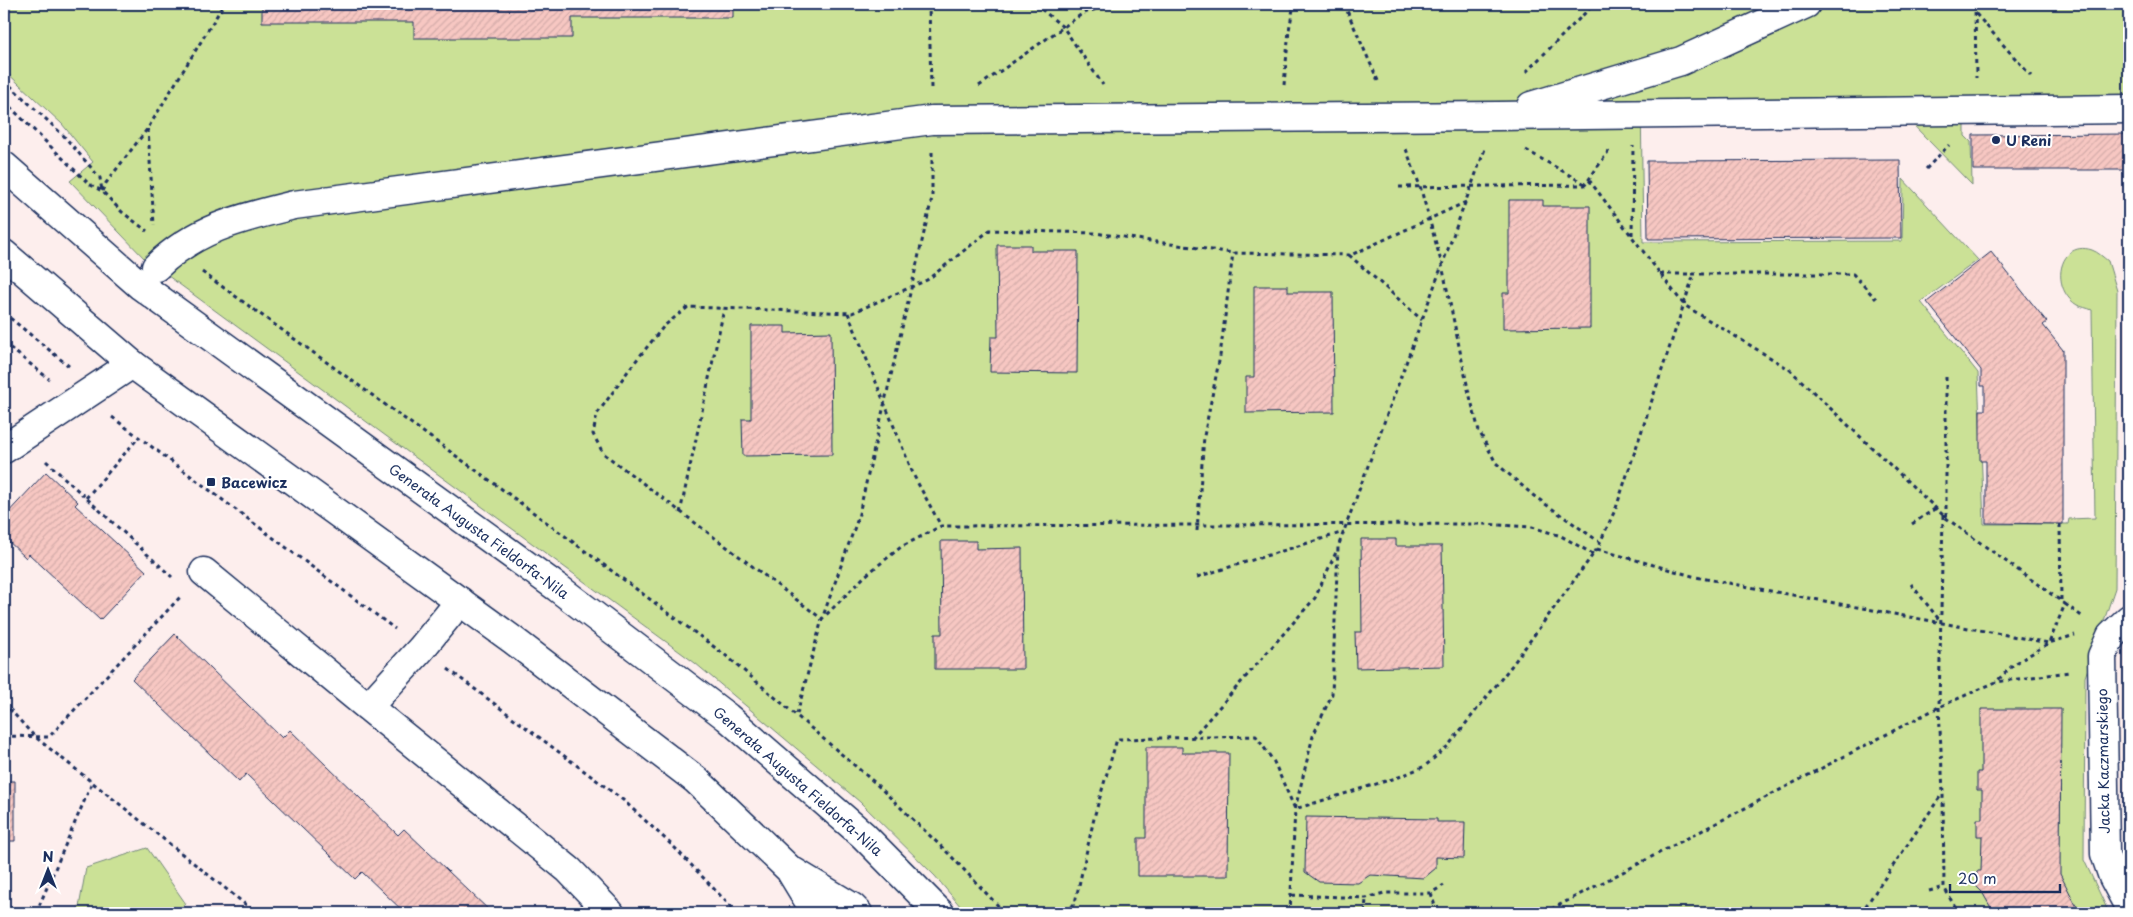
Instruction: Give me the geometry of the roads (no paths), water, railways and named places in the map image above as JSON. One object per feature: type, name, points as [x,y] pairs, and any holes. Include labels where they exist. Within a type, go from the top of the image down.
[{"type":"street","points":[[1498,116],[1682,61],[1806,4]]},
{"type":"street","points":[[164,253],[206,231],[294,205],[932,120],[2129,109]]},
{"type":"street","name":"Generała Augusta Fieldorfa-Nila","points":[[4,166],[141,286],[558,588],[728,717],[863,835],[940,913]]},
{"type":"street","points":[[4,254],[132,364],[460,601],[696,780],[789,869],[852,907],[858,913]]},
{"type":"street","points":[[12,443],[132,364]]},
{"type":"street","points":[[195,582],[368,707],[569,870],[610,913]]},
{"type":"street","points":[[368,707],[421,649],[460,601]]},
{"type":"street","name":"Jacka Kaczmarskiego","points":[[2109,635],[2105,854],[2129,907]]},
{"type":"street","points":[[789,869],[816,913]]},
{"type":"place","name":"U Reni","points":[[1996,140]]},
{"type":"place","name":"Bacewicz","points":[[211,482]]}]
